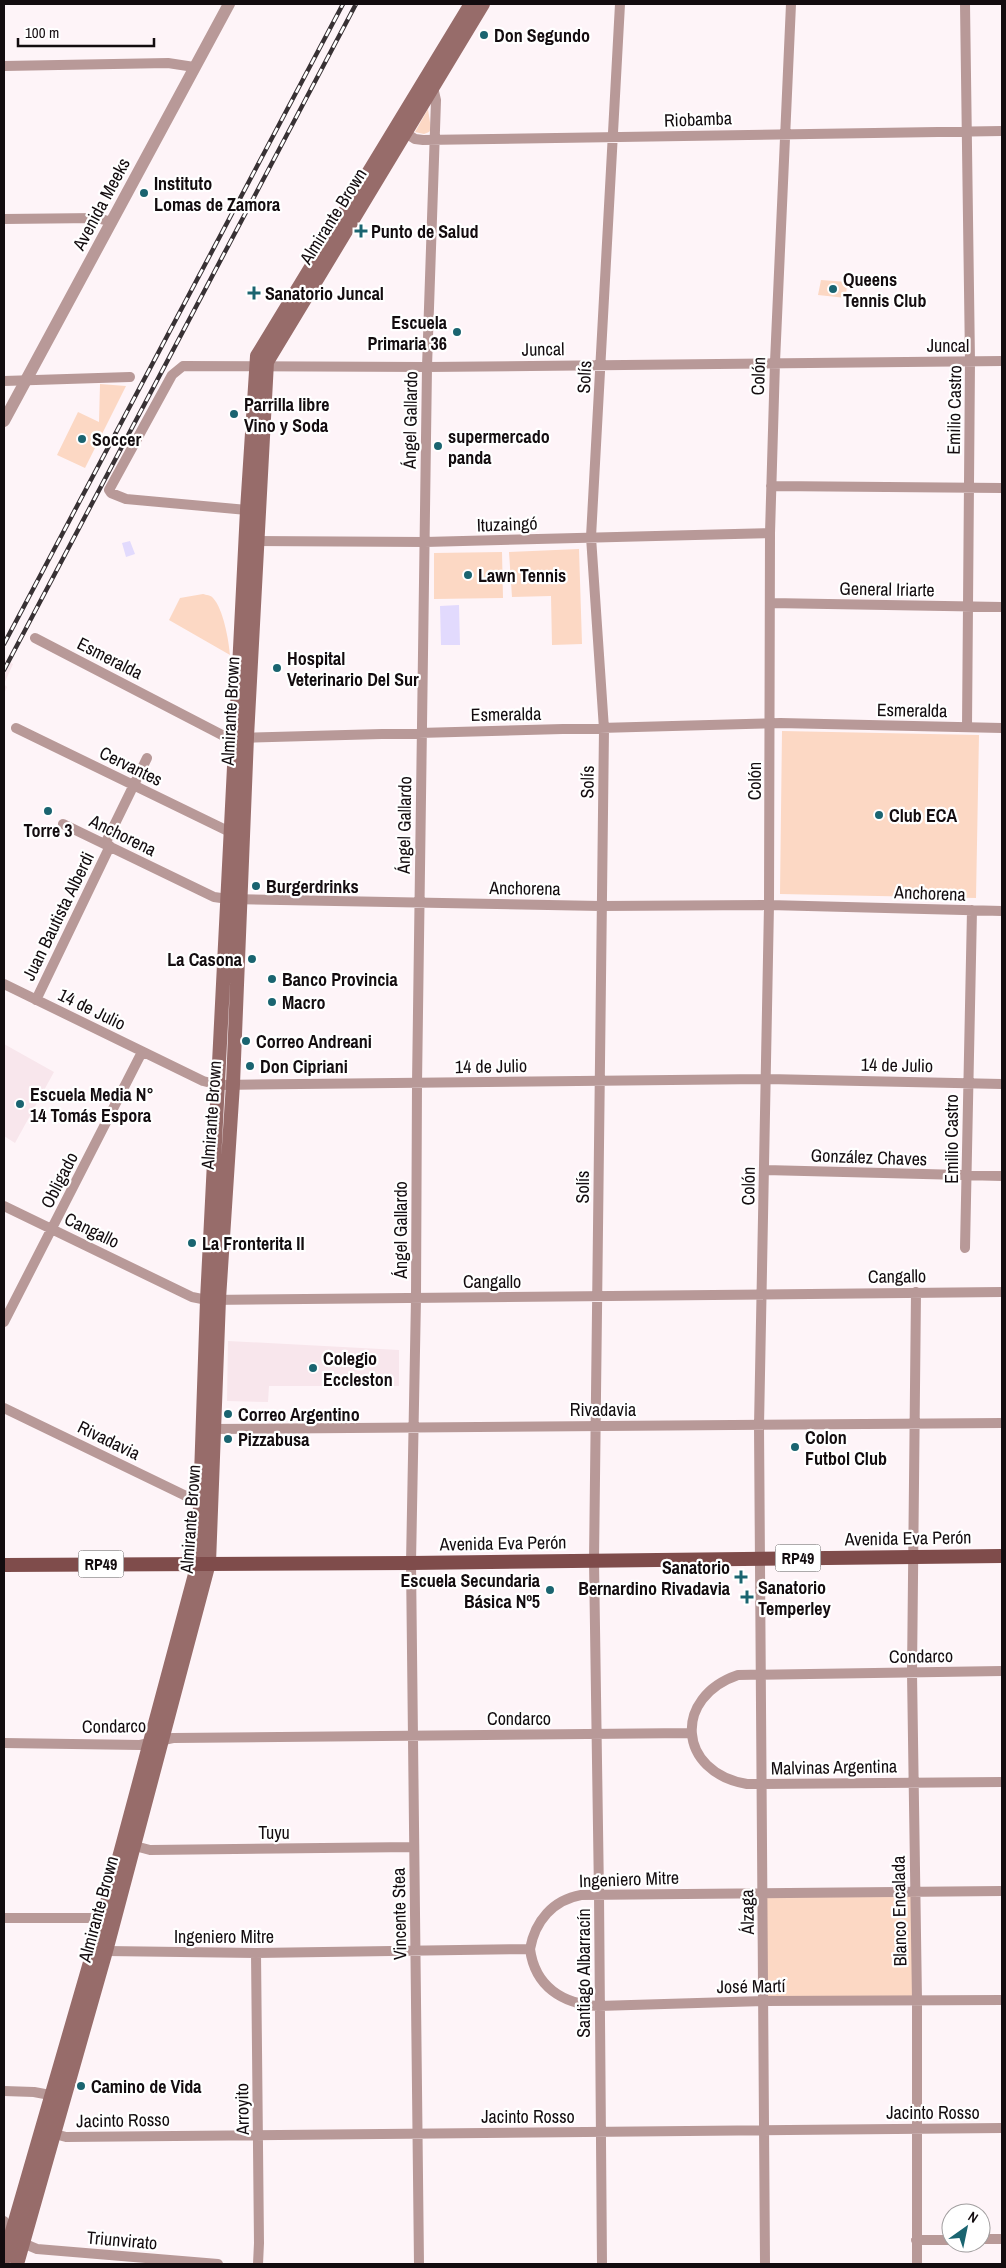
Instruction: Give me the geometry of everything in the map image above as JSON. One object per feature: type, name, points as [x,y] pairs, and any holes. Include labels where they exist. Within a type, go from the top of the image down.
[{"type":"main road","name":"Almirante Brown","points":[[252,541],[247,510],[261,367],[402,131],[471,4]]},
{"type":"main road","name":"Almirante Brown","points":[[402,131],[434,87],[483,4]]},
{"type":"main road","name":"Almirante Brown","points":[[4,2259],[7,2227],[50,2095],[157,1741],[203,1563],[213,1299],[226,1084],[241,738],[261,367]]},
{"type":"main road","name":"Almirante Brown","points":[[234,899],[232,833],[241,738]]},
{"type":"main road","name":"Almirante Brown","points":[[203,1563],[200,1500],[209,1429]]},
{"type":"main road","name":"Avenida Eva Perón","points":[[4,1565],[411,1563],[1002,1556]]},
{"type":"main road","name":"Almirante Brown","points":[[18,2264],[135,1846],[157,1741]]},
{"type":"street","name":"Avenida Meeks","points":[[4,421],[229,4]]},
{"type":"street","name":"Solís","points":[[594,1561],[598,1297],[598,1081],[604,729],[592,537],[620,4]]},
{"type":"street","name":"Colón","points":[[758,1558],[758,1426],[767,1079],[770,533],[775,362],[791,4]]},
{"type":"street","name":"Emilio Castro","points":[[965,4],[970,361],[967,727]]},
{"type":"street","points":[[4,66],[168,63],[194,67]]},
{"type":"street","name":"Ángel Gallardo","points":[[411,1563],[416,1298],[416,1084],[421,732],[427,367],[436,100],[434,87]]},
{"type":"street","name":"Riobamba","points":[[402,131],[415,139],[613,138],[786,133],[1002,132]]},
{"type":"street","points":[[4,219],[97,218],[112,222]]},
{"type":"street","name":"Juncal","points":[[247,510],[126,499],[111,494],[109,490],[175,371],[184,366],[427,367],[1002,361]]},
{"type":"street","points":[[4,381],[130,377]]},
{"type":"street","points":[[772,486],[1002,488]]},
{"type":"street","name":"Ituzaingó","points":[[252,541],[425,542],[770,533]]},
{"type":"street","name":"General Iriarte","points":[[770,603],[968,608],[1002,607]]},
{"type":"street","name":"Esmeralda","points":[[35,638],[222,735],[241,738],[770,723],[1002,728]]},
{"type":"street","name":"Cervantes","points":[[16,728],[232,833]]},
{"type":"street","name":"Juan Bautista Alberdi","points":[[36,1000],[147,758]]},
{"type":"street","name":"Anchorena","points":[[63,824],[214,897],[234,899],[601,906],[769,905],[1002,910]]},
{"type":"street","name":"Emilio Castro","points":[[965,1248],[972,910]]},
{"type":"street","name":"14 de Julio","points":[[4,984],[203,1081],[226,1084],[416,1084],[767,1079],[1002,1084]]},
{"type":"street","name":"Obligado","points":[[4,1322],[142,1052]]},
{"type":"street","name":"González Chaves","points":[[765,1170],[1002,1176]]},
{"type":"street","name":"Cangallo","points":[[4,1206],[192,1297],[213,1299],[1002,1292]]},
{"type":"street","points":[[914,1556],[913,1423],[916,1292]]},
{"type":"street","name":"Rivadavia","points":[[4,1408],[186,1496],[200,1500]]},
{"type":"street","name":"Rivadavia","points":[[209,1429],[1002,1423]]},
{"type":"street","name":"Blanco Encalada","points":[[914,1556],[912,1673],[917,2000],[917,2264]]},
{"type":"street","name":"Álzaga","points":[[758,1558],[762,1784],[765,2264]]},
{"type":"street","name":"Santiago Albarracín","points":[[594,1561],[602,2264]]},
{"type":"street","name":"Vincente Stea","points":[[411,1563],[419,2264]]},
{"type":"street","name":"Condarco","points":[[4,1743],[140,1745],[157,1741],[412,1735],[690,1733],[698,1708],[711,1690],[729,1678],[738,1675],[1002,1671]]},
{"type":"street","name":"Malvinas Argentina","points":[[690,1733],[697,1752],[711,1769],[733,1781],[762,1784],[1002,1782]]},
{"type":"street","name":"Tuyu","points":[[135,1846],[150,1850],[414,1848]]},
{"type":"street","name":"Ingeniero Mitre","points":[[106,1951],[256,1953],[530,1949],[535,1931],[554,1906],[570,1897],[599,1894],[1002,1891]]},
{"type":"street","points":[[4,1918],[90,1918],[102,1921]]},
{"type":"street","name":"José Martí","points":[[530,1949],[533,1966],[544,1982],[558,1995],[578,2004],[598,2006],[764,2001],[1002,2000]]},
{"type":"street","name":"Arroyito","points":[[256,1953],[258,2264]]},
{"type":"street","points":[[4,2092],[34,2092],[50,2095]]},
{"type":"street","name":"Jacinto Rosso","points":[[54,2134],[66,2137],[418,2132],[1002,2128]]},
{"type":"street","points":[[7,2227],[24,2244]]},
{"type":"street","points":[[916,2240],[941,2240]]},
{"type":"street","name":"Triunvirato","points":[[24,2244],[37,2249],[123,2260],[218,2264]]},
{"type":"shaded area","points":[[428,109],[431,129],[424,134],[415,132]]},
{"type":"shaded area","name":"Queens Tennis Club","points":[[821,280],[847,282],[846,298],[818,295]]},
{"type":"shaded area","name":"Soccer","points":[[100,384],[126,386],[85,468],[57,455],[78,412],[99,422]]},
{"type":"shaded area","points":[[130,541],[135,554],[126,557],[122,543]]},
{"type":"shaded area","points":[[579,549],[582,644],[552,645],[551,596],[512,597],[509,552]]},
{"type":"shaded area","name":"Lawn Tennis","points":[[502,552],[503,598],[434,599],[434,553]]},
{"type":"shaded area","points":[[203,594],[212,597],[220,609],[227,633],[230,655],[169,620],[180,598]]},
{"type":"shaded area","points":[[459,605],[460,645],[441,645],[440,606]]},
{"type":"shaded area","points":[[4,659],[13,664],[4,684]]},
{"type":"shaded area","name":"Club ECA","points":[[782,731],[979,735],[976,898],[780,894]]},
{"type":"shaded area","name":"Escuela Media N° 14 Tomás Espora","points":[[4,1044],[54,1072],[15,1143],[4,1136]]},
{"type":"shaded area","name":"Colegio Eccleston","points":[[228,1341],[399,1350],[399,1386],[269,1386],[268,1402],[227,1401]]},
{"type":"shaded area","points":[[916,1891],[917,2000],[764,2001],[763,1892]]},
{"type":"railway","points":[[4,644],[343,4]]},
{"type":"railway","points":[[4,670],[356,4]]},
{"type":"place","name":"Don Segundo","points":[[484,35]]},
{"type":"place","name":"Instituto Lomas de Zamora","points":[[144,193]]},
{"type":"place","name":"Punto de Salud","points":[[361,231]]},
{"type":"place","name":"Queens Tennis Club","points":[[833,289]]},
{"type":"place","name":"Sanatorio Juncal","points":[[254,293]]},
{"type":"place","name":"Escuela Primaria 36","points":[[457,332]]},
{"type":"place","name":"Parrilla libre Vino y Soda","points":[[234,414]]},
{"type":"place","name":"Soccer","points":[[82,439]]},
{"type":"place","name":"supermercado panda","points":[[438,446]]},
{"type":"place","name":"Lawn Tennis","points":[[468,575]]},
{"type":"place","name":"Hospital Veterinario Del Sur","points":[[277,668]]},
{"type":"place","name":"Torre 3","points":[[48,811]]},
{"type":"place","name":"Club ECA","points":[[879,815]]},
{"type":"place","name":"Burgerdrinks","points":[[256,886]]},
{"type":"place","name":"La Casona","points":[[252,959]]},
{"type":"place","name":"Banco Provincia","points":[[272,979]]},
{"type":"place","name":"Macro","points":[[272,1002]]},
{"type":"place","name":"Correo Andreani","points":[[246,1041]]},
{"type":"place","name":"Don Cipriani","points":[[250,1066]]},
{"type":"place","name":"Escuela Media N° 14 Tomás Espora","points":[[20,1104]]},
{"type":"place","name":"La Fronterita II","points":[[192,1243]]},
{"type":"place","name":"Colegio Eccleston","points":[[313,1368]]},
{"type":"place","name":"Correo Argentino","points":[[228,1414]]},
{"type":"place","name":"Pizzabusa","points":[[228,1439]]},
{"type":"place","name":"Colon Futbol Club","points":[[795,1447]]},
{"type":"place","name":"Sanatorio Bernardino Rivadavia","points":[[741,1577]]},
{"type":"place","name":"Escuela Secundaria Básica Nº5","points":[[550,1590]]},
{"type":"place","name":"Sanatorio Temperley","points":[[747,1597]]},
{"type":"place","name":"Camino de Vida","points":[[81,2086]]}]
